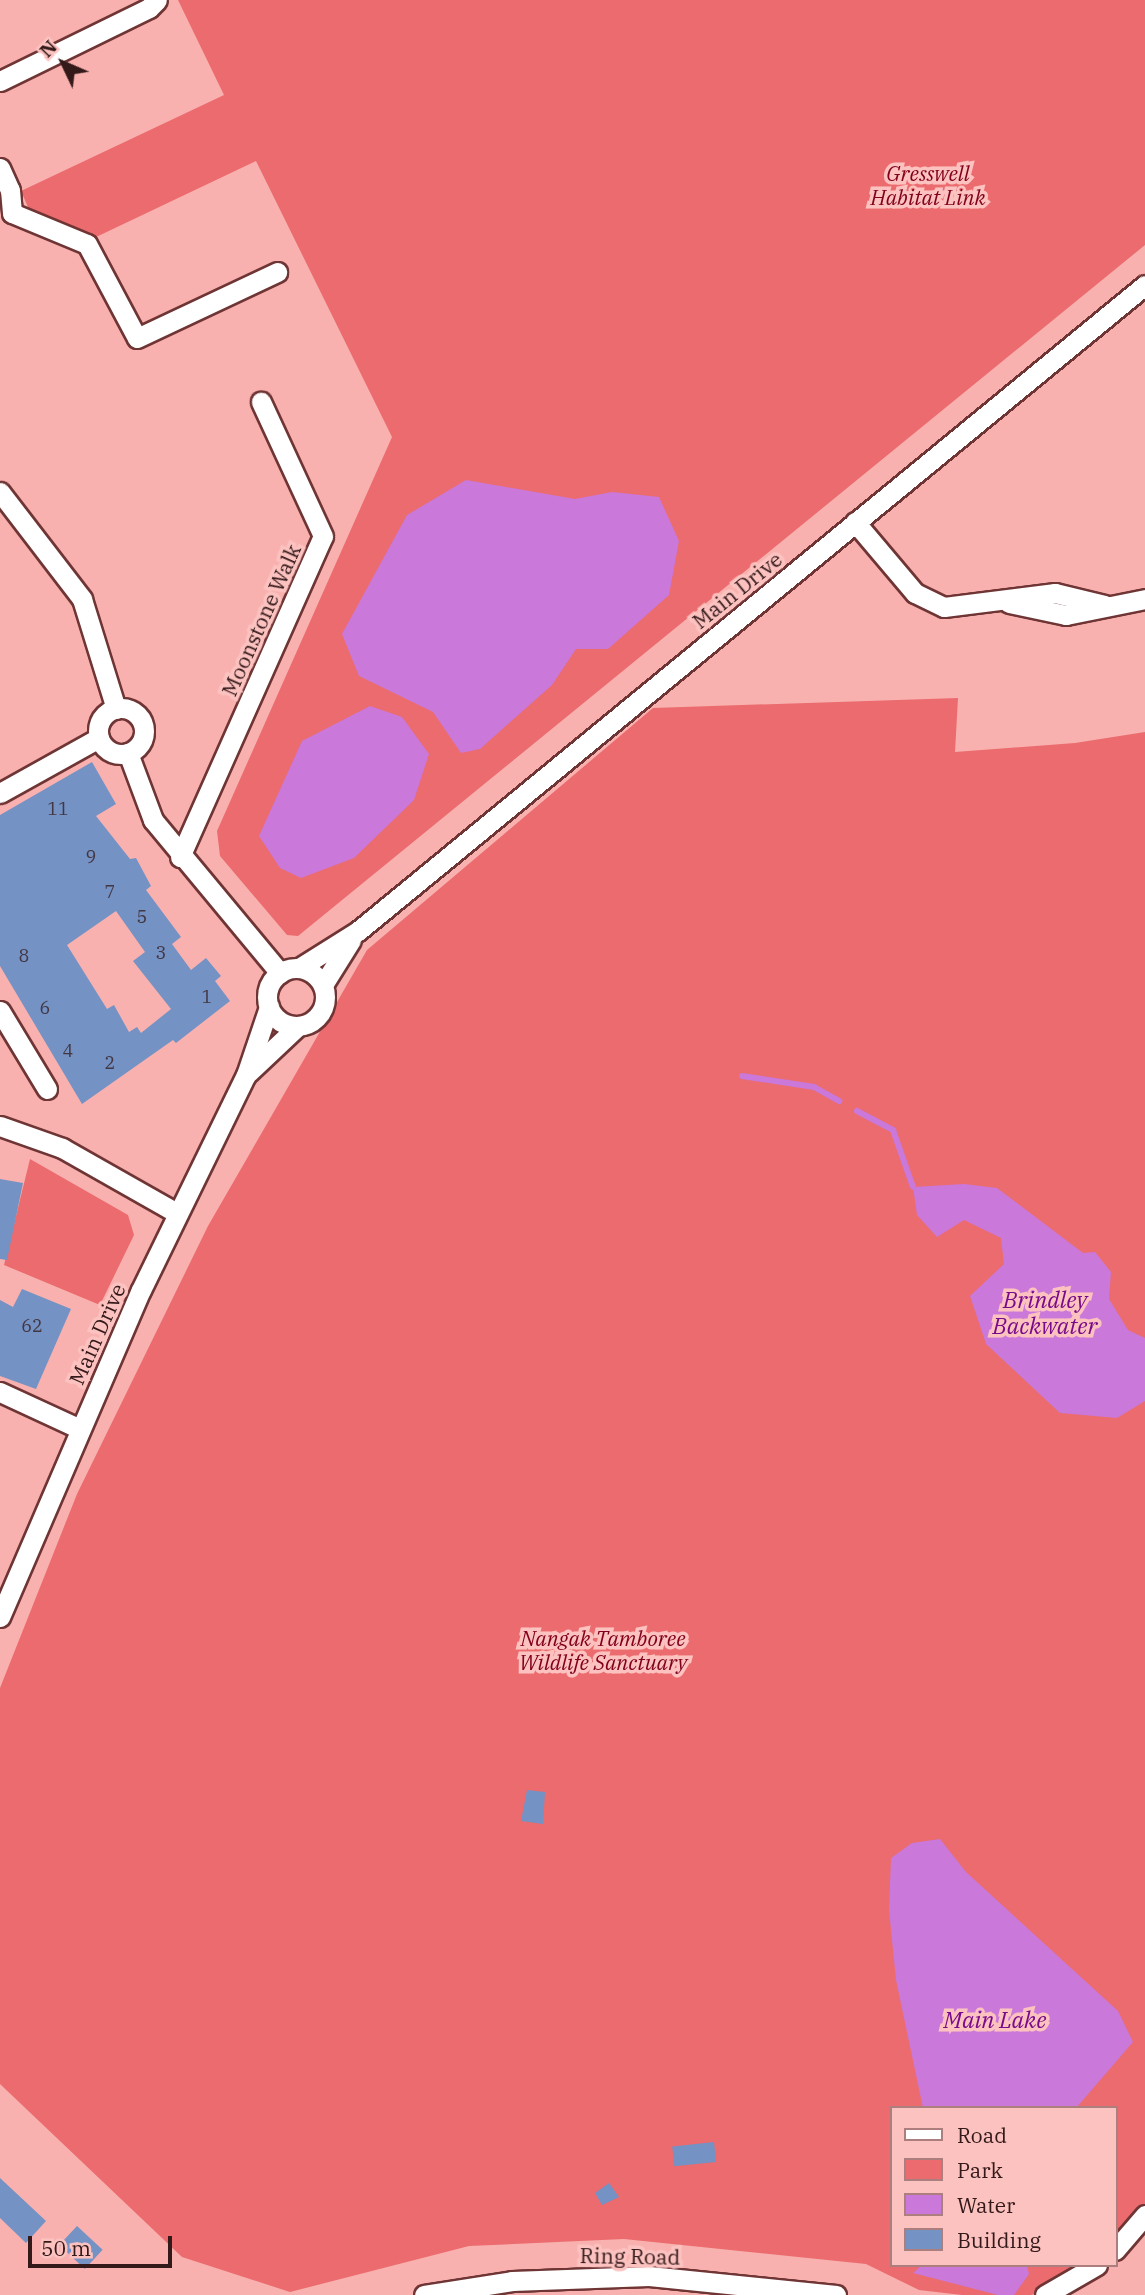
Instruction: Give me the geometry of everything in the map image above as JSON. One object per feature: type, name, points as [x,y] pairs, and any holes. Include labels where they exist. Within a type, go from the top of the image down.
[{"type":"street","points":[[0,81],[149,8],[157,0]]},
{"type":"street","points":[[0,168],[10,190],[6,218],[87,244],[137,338],[277,272]]},
{"type":"street","name":"Main Drive","points":[[289,970],[358,931],[1145,285]]},
{"type":"street","name":"Moonstone Walk","points":[[180,857],[323,536],[261,402]]},
{"type":"street","points":[[0,492],[82,599],[116,709]]},
{"type":"street","points":[[855,522],[902,579],[928,602],[957,609],[1008,602],[1050,615],[1145,600]]},
{"type":"street","points":[[116,709],[132,711],[142,724],[142,739],[128,753],[112,753],[99,738],[100,722],[116,709]]},
{"type":"street","points":[[0,793],[99,738]]},
{"type":"street","points":[[128,753],[153,820],[180,857],[289,970],[313,973],[323,985],[321,1012],[298,1026],[280,1021],[269,1007],[268,988],[289,970]]},
{"type":"street","name":"Main Drive","points":[[323,985],[358,931]]},
{"type":"street","name":"Main Drive","points":[[0,1616],[177,1213],[246,1075],[269,1007]]},
{"type":"street","points":[[0,1011],[47,1089]]},
{"type":"street","name":"Main Drive","points":[[246,1075],[298,1026]]},
{"type":"street","points":[[0,1126],[62,1148],[177,1213]]},
{"type":"street","points":[[0,1392],[80,1429]]},
{"type":"street","points":[[1117,2248],[1145,2215]]},
{"type":"street","points":[[1045,2295],[1094,2267]]},
{"type":"street","name":"Ring Road","points":[[424,2295],[512,2281],[649,2276],[836,2295]]},
{"type":"green space","name":"Gresswell Habitat Link","points":[[178,0],[1145,0],[1145,245],[298,936],[287,935],[220,856],[217,831],[392,437],[256,161],[94,238],[31,214],[21,191],[224,95]]},
{"type":"green space","name":"Nangak Tamboree Wildlife Sanctuary","points":[[958,698],[955,752],[1075,743],[1145,732],[1145,2227],[1117,2251],[1117,2106],[890,2106],[890,2267],[1090,2267],[1056,2289],[1031,2295],[962,2295],[919,2290],[866,2264],[624,2239],[469,2246],[290,2292],[182,2257],[0,2084],[0,1688],[77,1494],[208,1226],[367,950],[653,708]]},
{"type":"green space","points":[[30,1159],[128,1215],[134,1235],[100,1305],[4,1265]]},
{"type":"water","points":[[466,480],[575,499],[612,492],[659,497],[679,541],[669,595],[608,649],[576,649],[552,685],[480,749],[461,753],[433,712],[359,676],[342,634],[407,515]]},
{"type":"water","points":[[370,706],[402,717],[429,754],[414,800],[354,858],[301,878],[280,868],[259,836],[302,741]]},
{"type":"water","name":"Brindley Backwater","points":[[964,1184],[997,1188],[1083,1253],[1095,1252],[1111,1272],[1109,1299],[1128,1330],[1145,1338],[1145,1401],[1117,1418],[1060,1413],[986,1344],[970,1296],[1004,1264],[1001,1238],[964,1220],[937,1237],[917,1215],[913,1187]]},
{"type":"water","name":"Main Lake","points":[[940,1839],[966,1872],[1118,2011],[1133,2042],[1078,2106],[923,2106],[896,1980],[889,1910],[891,1858],[912,1843]]},
{"type":"water","points":[[920,2267],[1027,2267],[1029,2274],[1014,2295],[998,2295],[913,2273]]},
{"type":"building","points":[[92,762],[116,804],[96,816],[130,859],[136,858],[151,886],[146,890],[181,937],[172,944],[191,970],[206,958],[221,976],[215,981],[230,1001],[176,1043],[173,1040],[82,1104],[0,966],[0,815]],"holes":[[[116,911],[145,952],[133,961],[171,1009],[141,1033],[137,1027],[129,1032],[114,1005],[107,1009],[67,945]]]},
{"type":"building","points":[[0,1179],[23,1183],[7,1260],[0,1259]]},
{"type":"building","points":[[22,1289],[71,1309],[36,1389],[0,1376],[0,1300],[13,1307]]},
{"type":"building","points":[[527,1790],[545,1792],[543,1824],[521,1821]]},
{"type":"building","points":[[714,2142],[716,2162],[674,2166],[672,2146]]},
{"type":"building","points":[[0,2178],[46,2221],[26,2243],[0,2218]]},
{"type":"building","points":[[609,2183],[619,2197],[602,2205],[595,2193]]},
{"type":"building","points":[[77,2226],[103,2250],[85,2269],[59,2245]]},
{"type":"waterway","points":[[742,1076],[814,1087],[839,1101]]},
{"type":"waterway","points":[[857,1111],[893,1130],[913,1187]]}]
